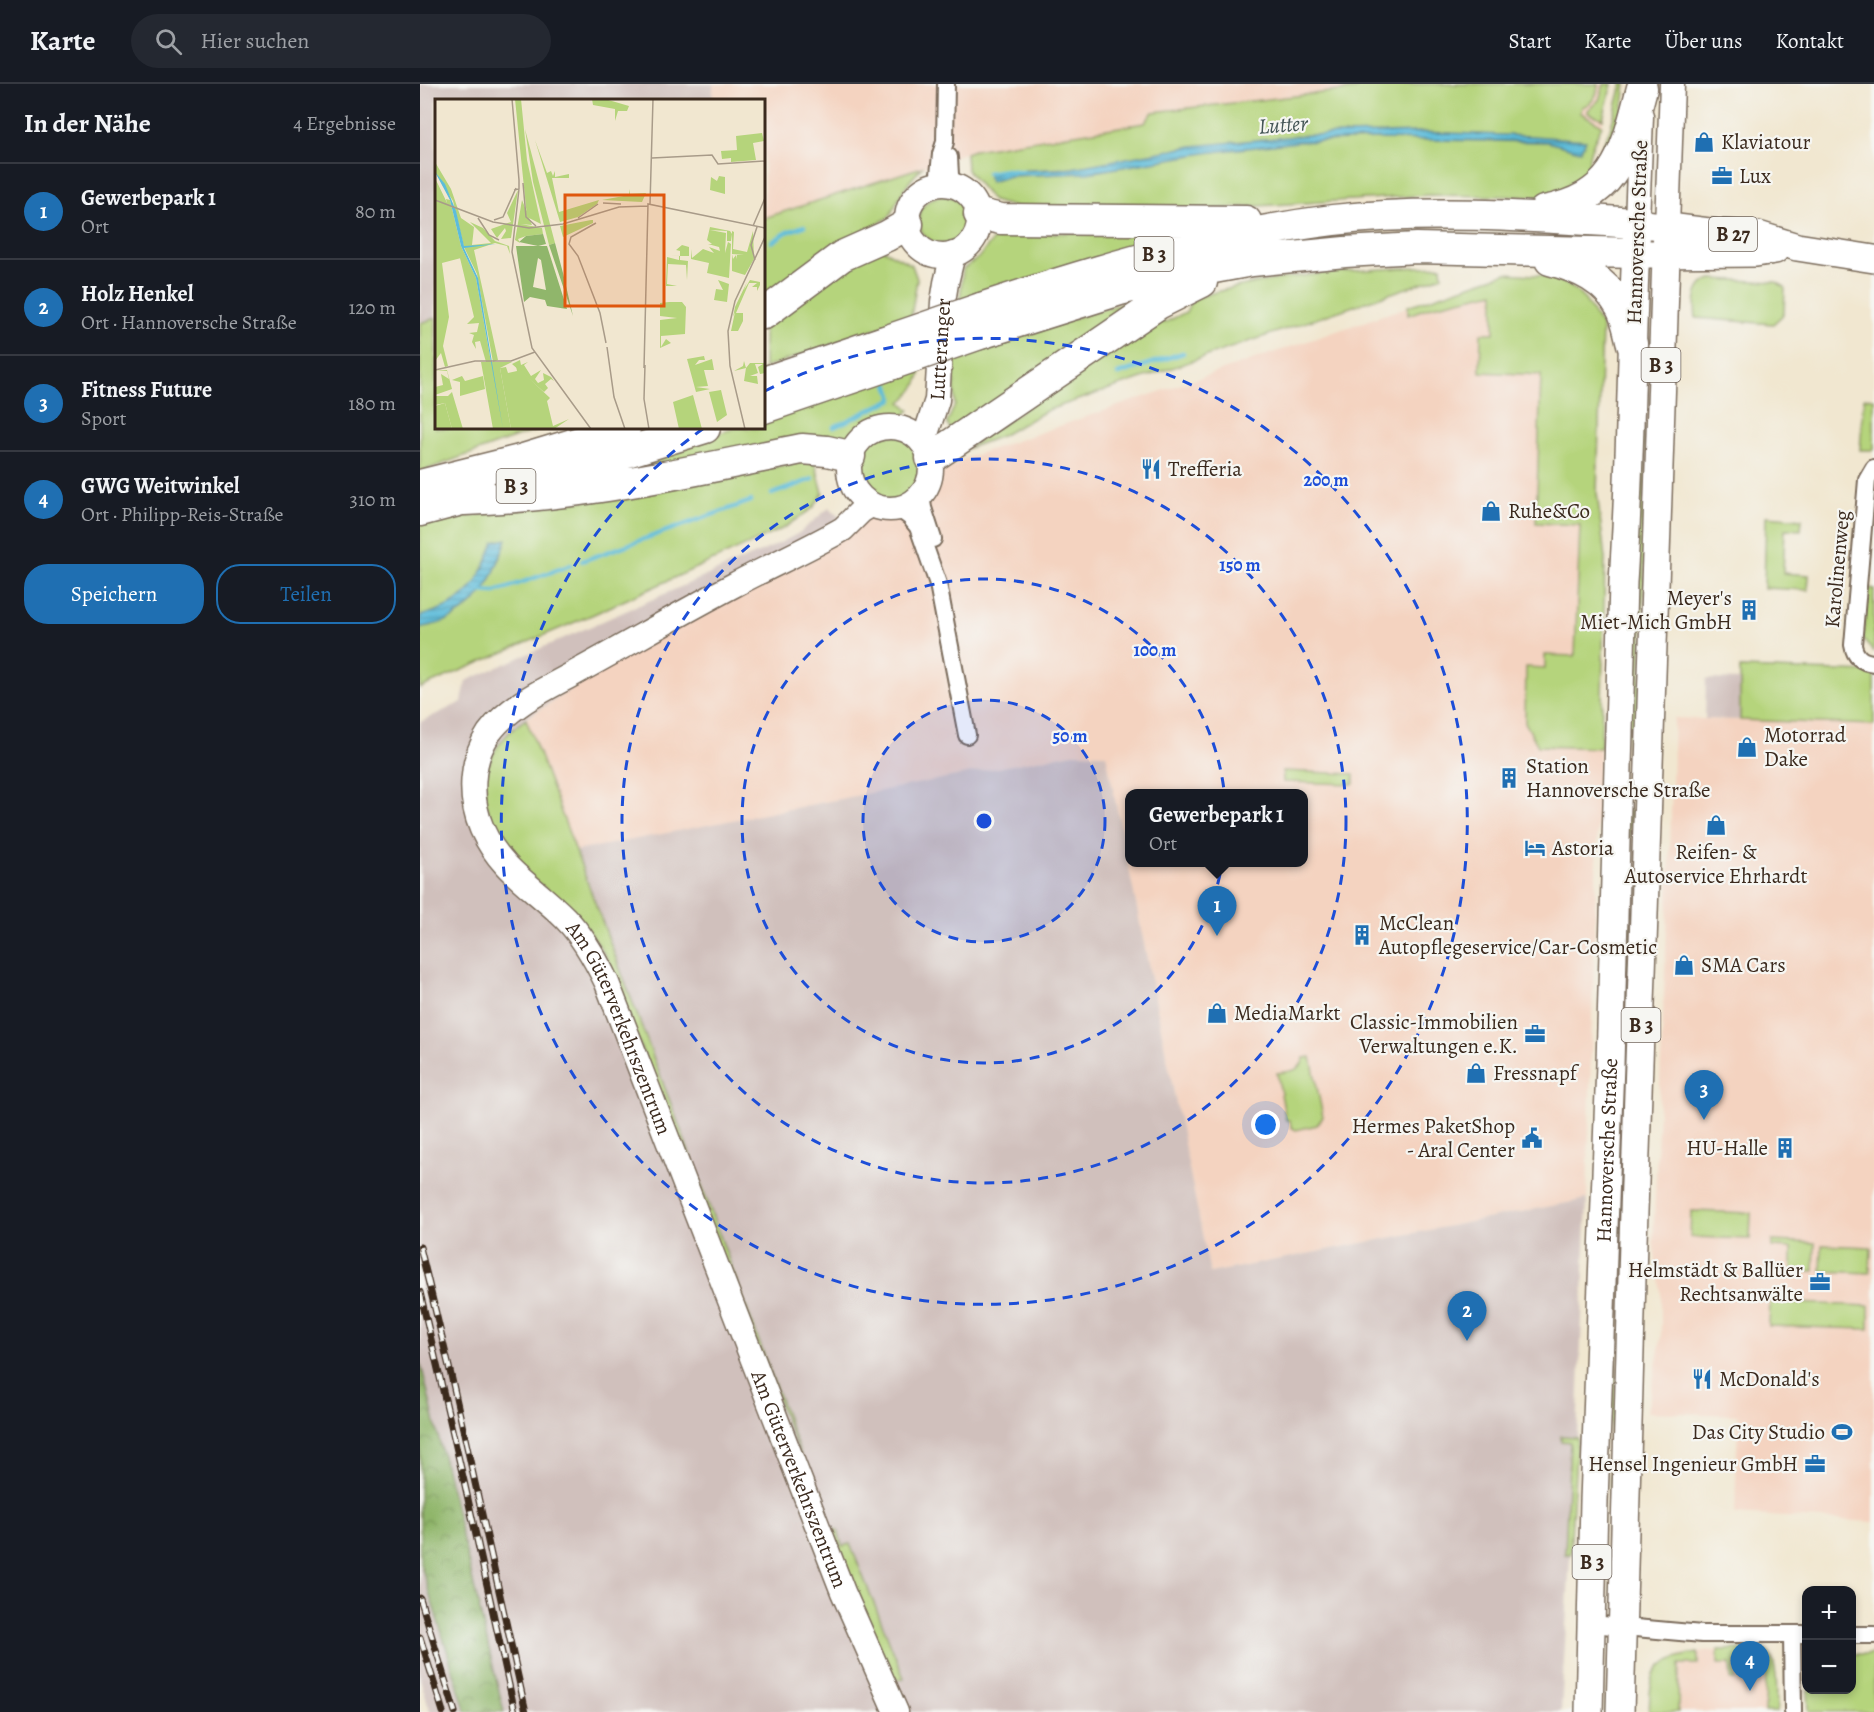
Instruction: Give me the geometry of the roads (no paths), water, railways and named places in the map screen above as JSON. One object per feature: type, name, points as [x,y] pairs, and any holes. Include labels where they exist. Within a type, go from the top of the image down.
[{"type":"highway","points":[[1515,217],[1575,203],[1592,193],[1607,180],[1623,153],[1642,86]]},
{"type":"highway","points":[[979,214],[1001,219],[1333,220]]},
{"type":"highway","name":"B 3","points":[[981,321],[1067,279],[1147,256],[1236,235],[1333,220],[1402,216],[1515,217],[1637,223]]},
{"type":"highway","points":[[765,313],[842,256],[908,224]]},
{"type":"highway","name":"B 3","points":[[765,382],[889,352],[981,321],[1213,267],[1346,252],[1418,248],[1515,250],[1577,268],[1604,285],[1621,309],[1632,344]]},
{"type":"highway","name":"B 27","points":[[1515,250],[1636,253]]},
{"type":"highway","points":[[927,450],[1158,304],[1192,286],[1252,261]]},
{"type":"highway","name":"B 3","points":[[765,408],[889,352]]},
{"type":"highway","name":"B 3","points":[[568,471],[644,429]]},
{"type":"highway","name":"B 3","points":[[420,511],[568,471],[702,429]]},
{"type":"highway","name":"B 3","points":[[420,485],[520,460],[611,430]]},
{"type":"highway","points":[[464,500],[510,498],[588,488],[802,449],[850,456]]},
{"type":"main road","name":"B 3","points":[[1637,223],[1667,227]]},
{"type":"main road","name":"Hannoversche Straße","points":[[1589,1712],[1637,223]]},
{"type":"main road","name":"B 27","points":[[1667,227],[1758,235],[1797,248],[1874,259]]},
{"type":"main road","name":"Hannoversche Straße","points":[[1620,1712],[1633,1242],[1667,227]]},
{"type":"main road","name":"B 27","points":[[1636,253],[1756,253],[1797,248]]},
{"type":"street","points":[[945,185],[950,175],[949,154],[945,142],[946,84]]},
{"type":"street","name":"Hannoversche Straße","points":[[1667,227],[1672,84]]},
{"type":"street","name":"Hannoversche Straße","points":[[1637,223],[1642,86]]},
{"type":"street","points":[[945,185],[968,194],[979,214],[978,227],[973,239],[965,248],[943,254],[927,251],[916,243],[908,224],[909,211],[915,199],[924,189],[945,185]]},
{"type":"street","name":"Lutteranger","points":[[904,429],[921,411],[930,393],[937,369],[937,285],[943,254]]},
{"type":"street","name":"Lutteranger","points":[[921,495],[931,478],[927,450],[937,400],[946,283],[943,254]]},
{"type":"street","points":[[921,495],[914,502],[899,509],[884,509],[863,498],[848,470],[850,456],[856,444],[865,435],[877,429],[890,426],[904,429],[914,434],[927,450]]},
{"type":"street","name":"Karolinenweg","points":[[1874,468],[1867,480],[1853,645],[1854,653],[1861,660],[1874,663]]},
{"type":"street","points":[[921,495],[936,547],[938,584]]},
{"type":"street","name":"Am Güterverkehrszentrum","points":[[863,498],[851,501],[827,538],[681,614],[512,711],[495,726],[480,750],[473,780],[474,801],[482,831],[494,850],[528,887],[553,907],[576,931],[594,957],[607,983],[839,1581],[896,1712]]},
{"type":"street","points":[[899,509],[918,527],[938,584],[967,735]]},
{"type":"street","points":[[1591,1628],[1622,1631],[1652,1639],[1683,1638],[1702,1634],[1799,1634],[1793,1712]]},
{"type":"street","points":[[1856,1635],[1874,1635]]},
{"type":"water","points":[[1420,132],[1586,140],[1580,151],[1548,142],[1377,139],[1297,142],[1205,153],[1088,173],[1010,176],[990,182],[988,176],[1009,171],[1072,168],[1193,146],[1308,135]]},
{"type":"water","points":[[507,539],[488,584],[474,603],[448,620],[420,628],[420,616],[449,605],[469,591],[482,571],[494,542]]},
{"type":"waterway","name":"Lutter","points":[[987,173],[1007,170],[1023,172]]},
{"type":"waterway","points":[[772,242],[787,232],[804,226]]},
{"type":"waterway","points":[[1118,374],[1183,353]]},
{"type":"waterway","points":[[834,427],[893,399],[888,384]]},
{"type":"waterway","points":[[772,494],[813,479]]},
{"type":"waterway","points":[[582,561],[751,501]]},
{"type":"waterway","points":[[479,591],[495,592],[571,565]]},
{"type":"railway","points":[[420,1247],[526,1712]]},
{"type":"railway","points":[[420,1292],[515,1712]]},
{"type":"railway","points":[[420,1598],[455,1712]]},
{"type":"railway","points":[[420,1637],[443,1712]]},
{"type":"place","name":"Klaviatour","points":[[1704,142]]},
{"type":"place","name":"Lux","points":[[1722,176]]},
{"type":"place","name":"Trefferia","points":[[1151,469]]},
{"type":"place","name":"Ruhe&Co","points":[[1491,511]]},
{"type":"place","name":"Meyer's Miet-Mich GmbH","points":[[1749,610]]},
{"type":"place","name":"Motorrad Dake","points":[[1747,747]]},
{"type":"place","name":"Station Hannoversche Straße","points":[[1509,778]]},
{"type":"place","name":"Reifen- & Autoservice Ehrhardt","points":[[1716,825]]},
{"type":"place","name":"Astoria","points":[[1535,848]]},
{"type":"place","name":"McClean Autopflegeservice/Car-Cosmetic","points":[[1362,935]]},
{"type":"place","name":"Gewerbepark 1","points":[[1217,936]]},
{"type":"place","name":"SMA Cars","points":[[1684,965]]},
{"type":"place","name":"MediaMarkt","points":[[1217,1013]]},
{"type":"place","name":"Classic-Immobilien Verwaltungen e.K.","points":[[1535,1034]]},
{"type":"place","name":"Fressnapf","points":[[1476,1073]]},
{"type":"place","name":"Fitness Future","points":[[1704,1120]]},
{"type":"place","name":"Hermes PaketShop - Aral Center","points":[[1532,1138]]},
{"type":"place","name":"HU-Halle","points":[[1785,1148]]},
{"type":"place","name":"Helmstädt & Ballüer Rechtsanwälte","points":[[1820,1282]]},
{"type":"place","name":"Holz Henkel","points":[[1467,1341]]},
{"type":"place","name":"McDonald's","points":[[1702,1379]]},
{"type":"place","name":"Das City Studio","points":[[1842,1432]]},
{"type":"place","name":"Hensel Ingenieur GmbH","points":[[1815,1464]]},
{"type":"place","name":"GWG Weitwinkel","points":[[1750,1691]]}]
